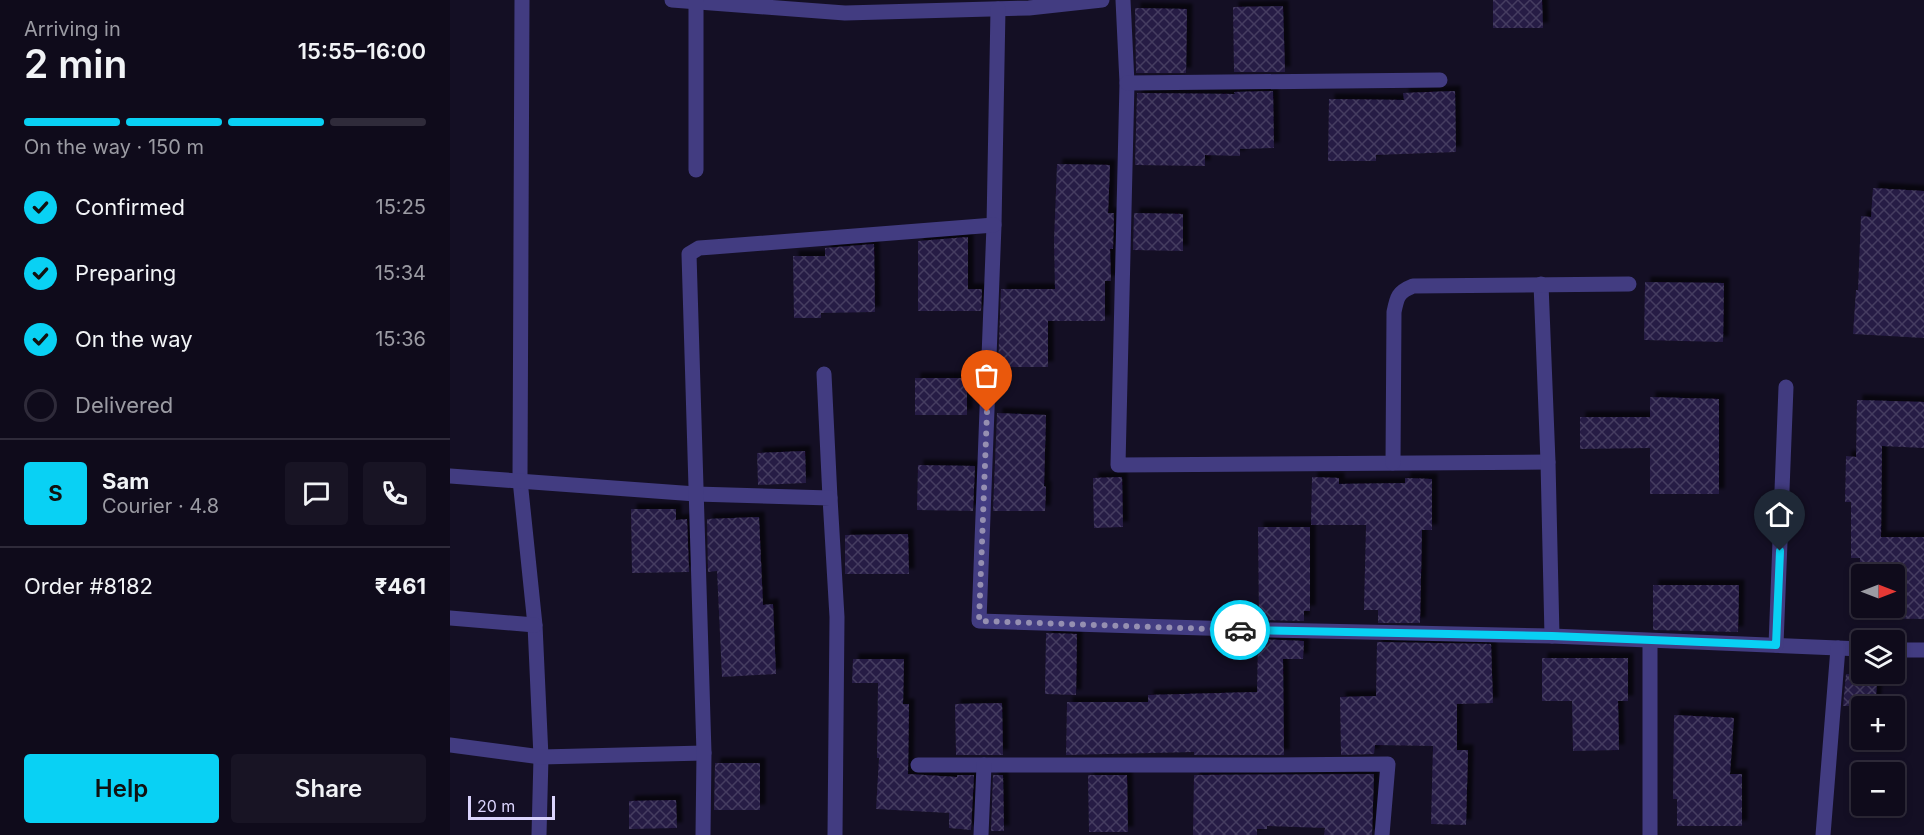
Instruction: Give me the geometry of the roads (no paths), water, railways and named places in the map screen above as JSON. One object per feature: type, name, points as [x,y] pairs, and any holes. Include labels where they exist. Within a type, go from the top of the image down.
[{"type":"street","points":[[522,0],[520,480],[535,625],[541,756],[539,835]]},
{"type":"street","points":[[672,0],[845,13],[1029,8],[1102,0]]},
{"type":"street","points":[[1123,0],[1127,83],[1118,465],[1548,462]]},
{"type":"street","points":[[696,2],[696,170]]},
{"type":"street","points":[[998,9],[994,225],[979,621],[1552,636],[1851,649]]},
{"type":"street","points":[[1127,83],[1440,80]]},
{"type":"street","points":[[703,835],[704,753],[688,260],[692,251],[713,247],[994,225]]},
{"type":"street","points":[[1541,284],[1552,636]]},
{"type":"street","points":[[1393,463],[1394,312],[1397,297],[1402,290],[1413,286],[1629,284]]},
{"type":"street","points":[[824,374],[837,617],[835,835]]},
{"type":"street","points":[[1776,645],[1786,387]]},
{"type":"street","points":[[450,476],[696,494],[830,498]]},
{"type":"street","points":[[450,618],[535,625]]},
{"type":"street","points":[[1650,641],[1650,835]]},
{"type":"street","points":[[1823,835],[1838,648]]},
{"type":"street","points":[[1905,650],[1924,650]]},
{"type":"street","points":[[450,745],[541,756],[704,753]]},
{"type":"street","points":[[918,765],[1388,764],[1382,835]]},
{"type":"street","points":[[981,835],[984,765]]}]
